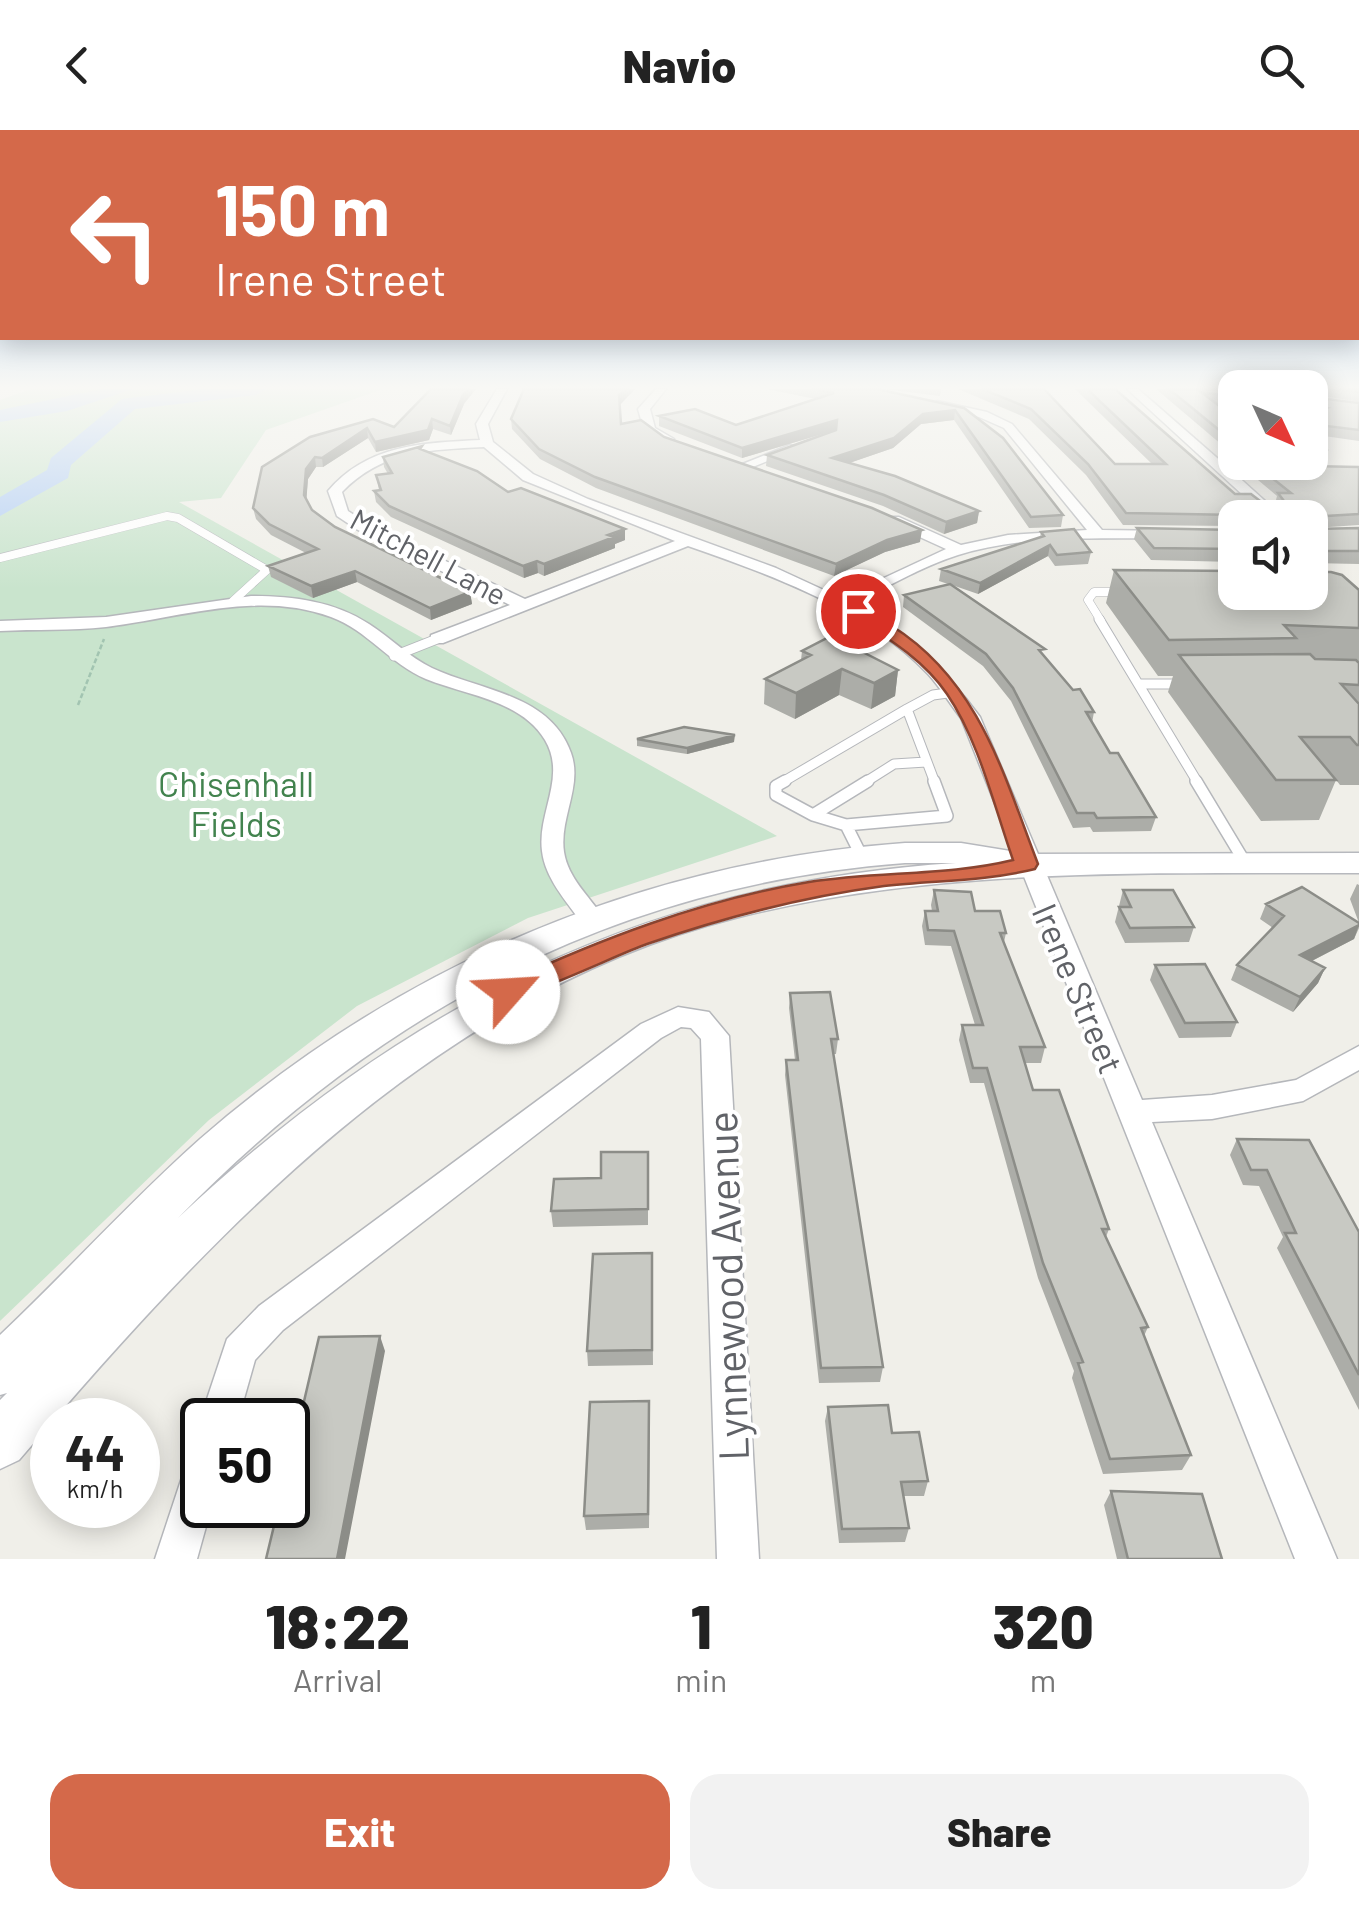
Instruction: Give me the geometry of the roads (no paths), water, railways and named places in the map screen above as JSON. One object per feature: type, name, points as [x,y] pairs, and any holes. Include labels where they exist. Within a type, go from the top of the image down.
[{"type":"main road","points":[[0,1370],[217,1151],[304,1079],[415,1004],[513,952],[591,918],[686,885],[854,841],[970,851],[1026,864],[1359,863]]},
{"type":"main road","points":[[0,1441],[66,1364],[258,1169],[345,1099],[482,1006],[589,955],[712,912],[805,890],[888,878],[985,874],[1026,864]]},
{"type":"street","name":"Mitchell Lane","points":[[384,456],[353,469],[335,491],[342,513],[363,528],[524,605]]},
{"type":"street","name":"Irene Street","points":[[500,456],[552,490],[843,603],[912,646],[956,692],[976,732],[1026,864],[1316,1559]]},
{"type":"street","points":[[741,468],[775,456]]},
{"type":"street","points":[[1033,456],[1099,535]]},
{"type":"street","points":[[724,462],[771,477]]},
{"type":"street","points":[[1234,480],[1256,500]]},
{"type":"street","points":[[877,512],[959,550]]},
{"type":"street","points":[[843,603],[959,550],[1016,538],[1177,534]]},
{"type":"street","points":[[438,639],[685,542]]},
{"type":"street","points":[[0,626],[110,622],[233,601],[300,604],[338,614],[369,631],[394,656],[415,668],[514,705],[534,717],[556,742],[567,770],[552,849],[561,878],[591,918]]},
{"type":"street","name":"Lynnewood Avenue","points":[[225,1398],[240,1352],[270,1318],[650,1031],[678,1017],[699,1019],[715,1036],[738,1559]]},
{"type":"street","points":[[1131,1112],[1212,1107],[1303,1090],[1359,1056]]},
{"type":"street","points":[[176,1559],[185,1528]]},
{"type":"lane","points":[[0,558],[144,519],[178,518],[267,570],[233,601]]},
{"type":"lane","points":[[1130,592],[1094,592],[1088,600],[1246,864]]},
{"type":"lane","points":[[394,656],[438,639]]},
{"type":"lane","points":[[1138,684],[1194,684]]},
{"type":"lane","points":[[907,709],[947,816],[854,841],[776,795],[776,786],[907,709],[933,695],[956,692]]},
{"type":"lane","points":[[812,814],[894,764],[926,762]]},
{"type":"waterway","points":[[0,508],[59,473],[59,463],[69,456]]},
{"type":"park label","name":"Chisenhall Fields","points":[[236,803]]}]
